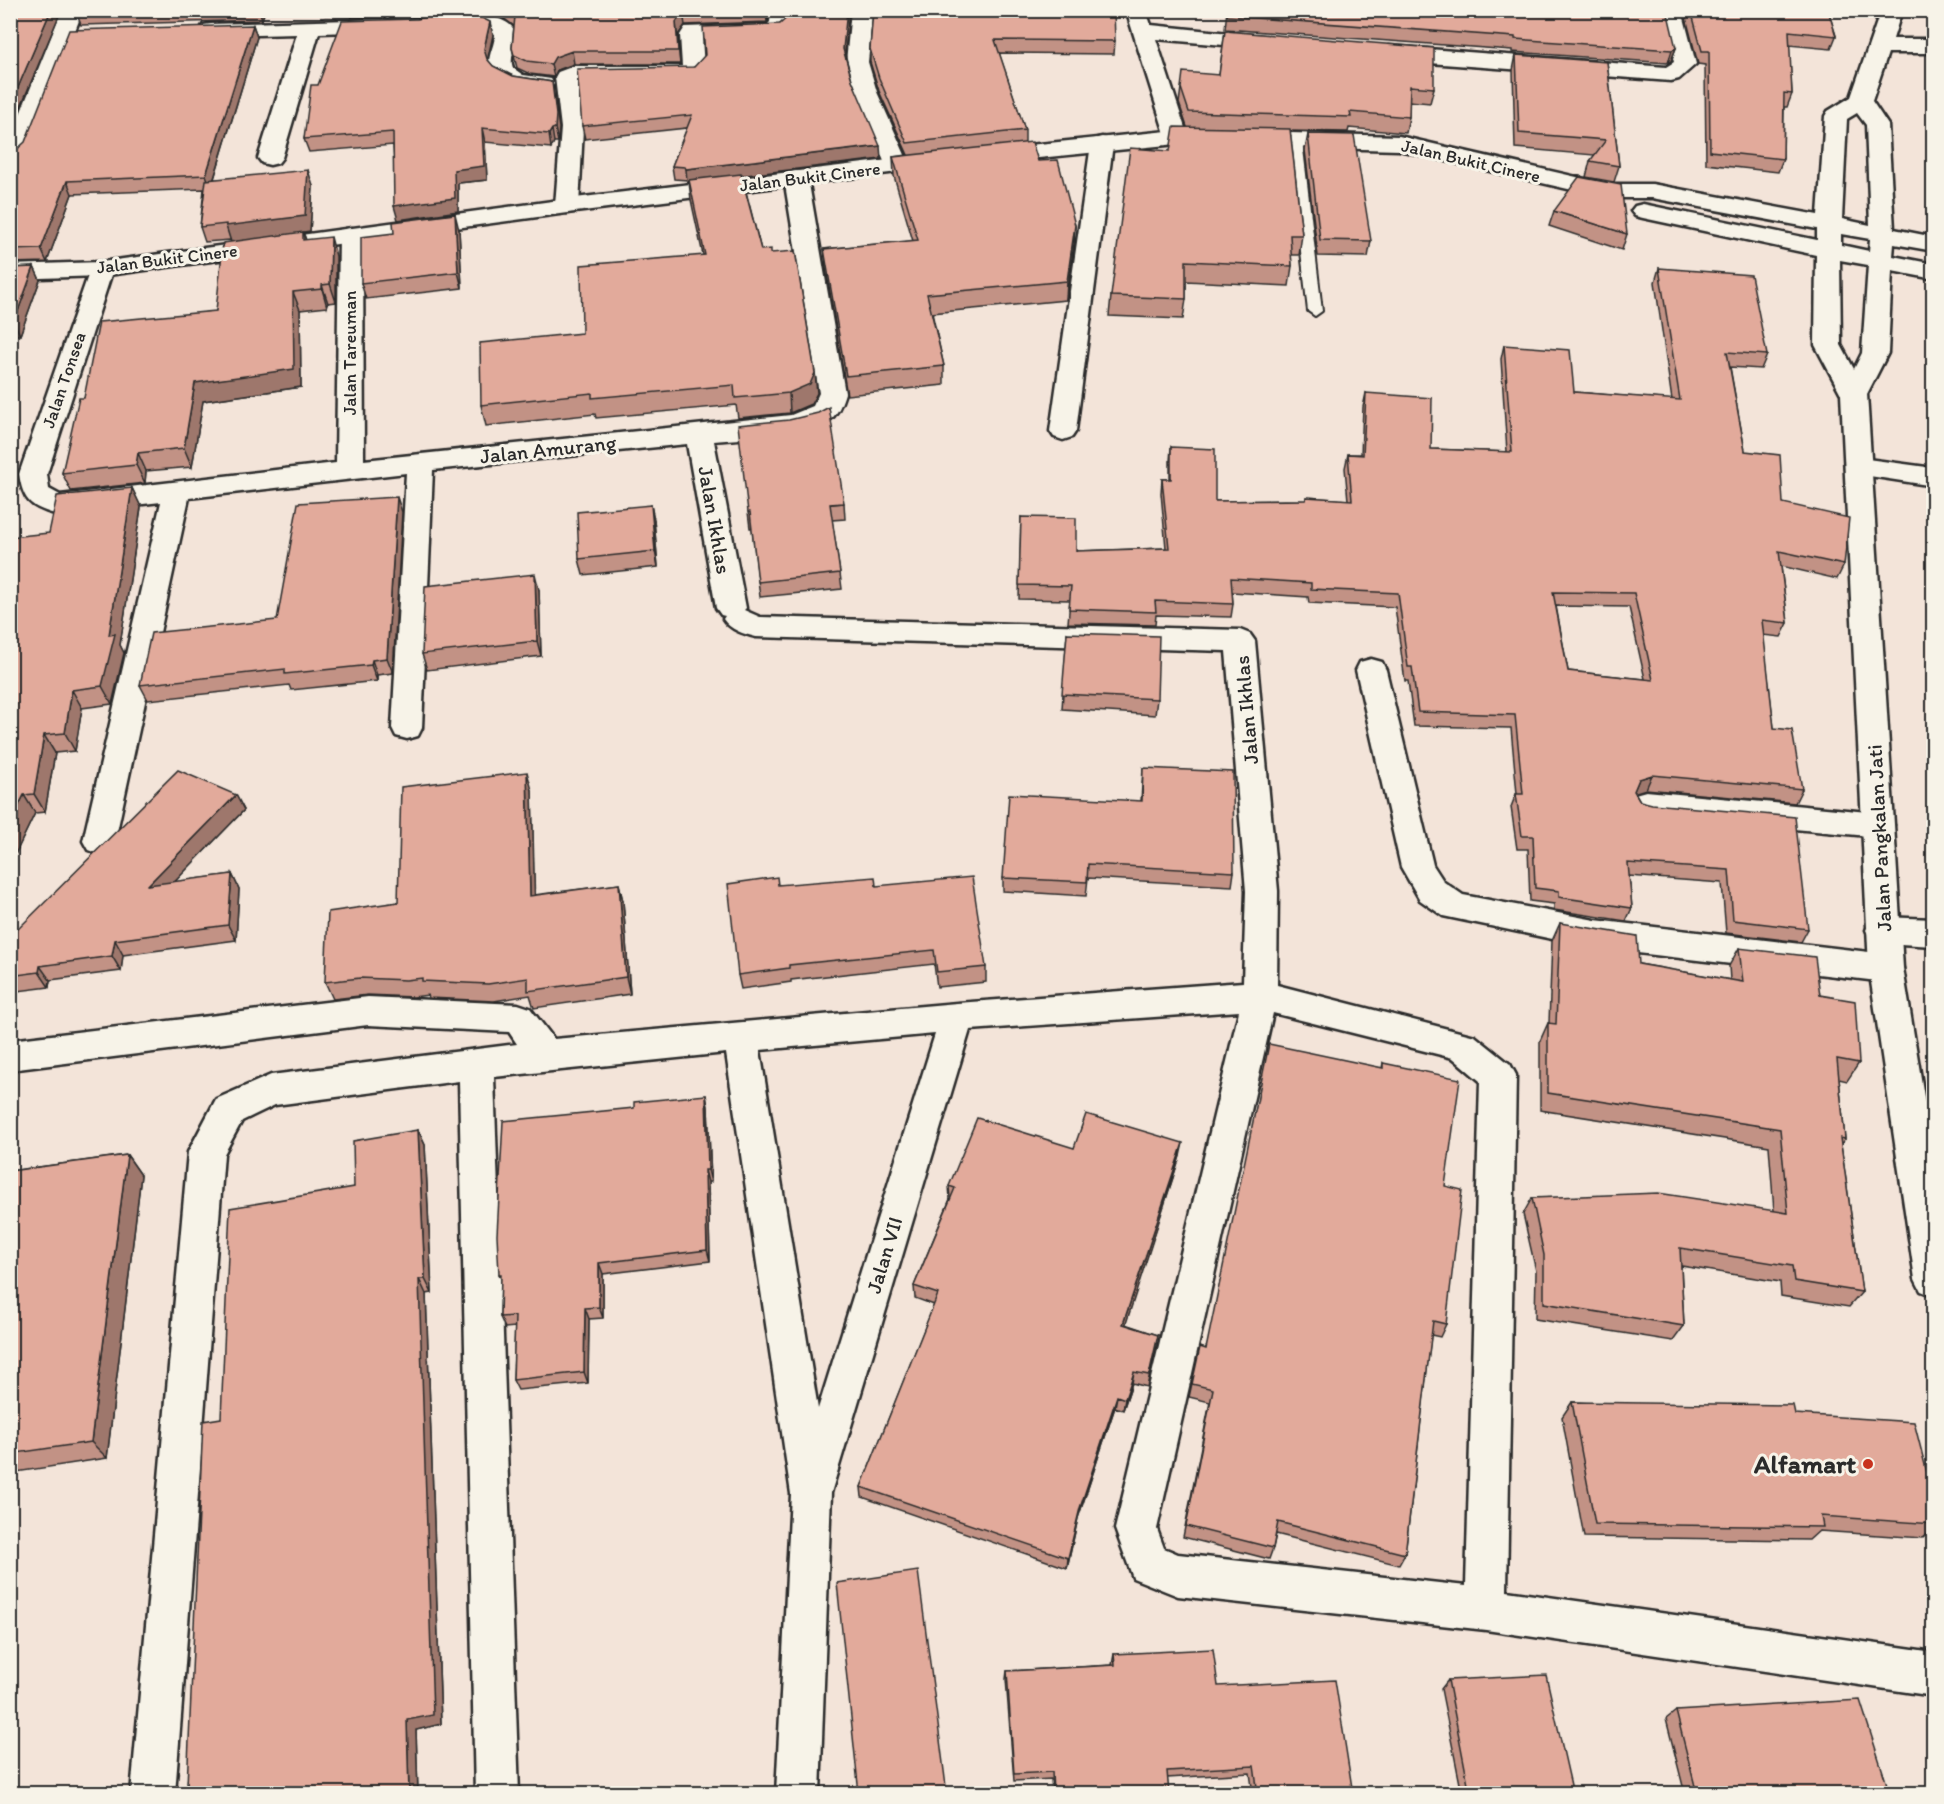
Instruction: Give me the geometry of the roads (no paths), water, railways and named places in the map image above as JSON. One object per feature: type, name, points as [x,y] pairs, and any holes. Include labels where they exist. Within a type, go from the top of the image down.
[{"type":"street","points":[[10,158],[16,154],[66,34],[73,10]]},
{"type":"street","points":[[567,206],[572,128],[566,77],[573,73],[688,73],[693,68],[690,35],[693,32],[773,30],[781,25],[782,10]]},
{"type":"street","points":[[862,10],[857,62],[866,92],[898,166]]},
{"type":"street","points":[[1366,51],[1671,74],[1685,64],[1671,10]]},
{"type":"street","points":[[1854,394],[1875,353],[1882,233],[1877,125],[1861,101],[1882,46],[1892,10]]},
{"type":"street","points":[[194,31],[420,24],[460,13],[493,24],[505,31],[506,37],[500,62],[507,76],[526,83],[566,87]]},
{"type":"street","points":[[1177,137],[1139,21],[1285,44]]},
{"type":"street","points":[[270,158],[310,28]]},
{"type":"street","points":[[66,34],[89,33]]},
{"type":"street","points":[[1882,46],[1934,46]]},
{"type":"street","name":"Jalan Pangkalan Jati","points":[[1861,101],[1836,116],[1828,251],[1828,345],[1854,394],[1860,467],[1886,968],[1934,1279]]},
{"type":"street","name":"Jalan Bukit Cinere","points":[[10,272],[100,269],[567,206],[898,166],[1177,137],[1399,143],[1607,191],[1652,191],[1934,244]]},
{"type":"street","points":[[1063,431],[1102,144]]},
{"type":"street","name":"Jalan Amurang","points":[[36,493],[55,505],[350,470],[791,424],[816,417],[828,407],[832,393],[796,178]]},
{"type":"street","name":"Jalan Bukit Cinere","points":[[1607,191],[1644,212],[1934,272]]},
{"type":"street","name":"Jalan Tareuman","points":[[350,470],[351,235]]},
{"type":"street","name":"Jalan Tonsea","points":[[36,493],[33,474],[100,269]]},
{"type":"street","name":"Jalan Ikhlas","points":[[699,433],[735,614],[756,627],[1240,640],[1262,891],[1260,995]]},
{"type":"street","points":[[407,728],[420,463]]},
{"type":"street","points":[[1860,467],[1934,477]]},
{"type":"street","points":[[99,841],[177,490]]},
{"type":"street","points":[[1371,670],[1417,867],[1432,891],[1455,907],[1595,934],[1886,968]]},
{"type":"street","points":[[1646,803],[1878,825]]},
{"type":"street","points":[[1883,930],[1934,933]]},
{"type":"street","points":[[1260,995],[1136,1529],[1148,1563],[1178,1575],[1486,1609],[1934,1674]]},
{"type":"street","points":[[153,1794],[206,1152],[230,1110],[271,1090],[546,1055],[741,1039],[957,1017],[1260,995],[1463,1046],[1498,1076],[1486,1609]]},
{"type":"street","points":[[10,1055],[369,1011],[518,1018],[546,1055]]},
{"type":"street","name":"Jalan VII","points":[[811,1494],[957,1017]]},
{"type":"street","name":"Jalan VII","points":[[741,1039],[811,1494],[798,1794]]},
{"type":"street","points":[[476,1064],[497,1794]]},
{"type":"lane","points":[[1295,140],[1315,311]]},
{"type":"place","name":"Alfamart","points":[[1868,1464]]}]
